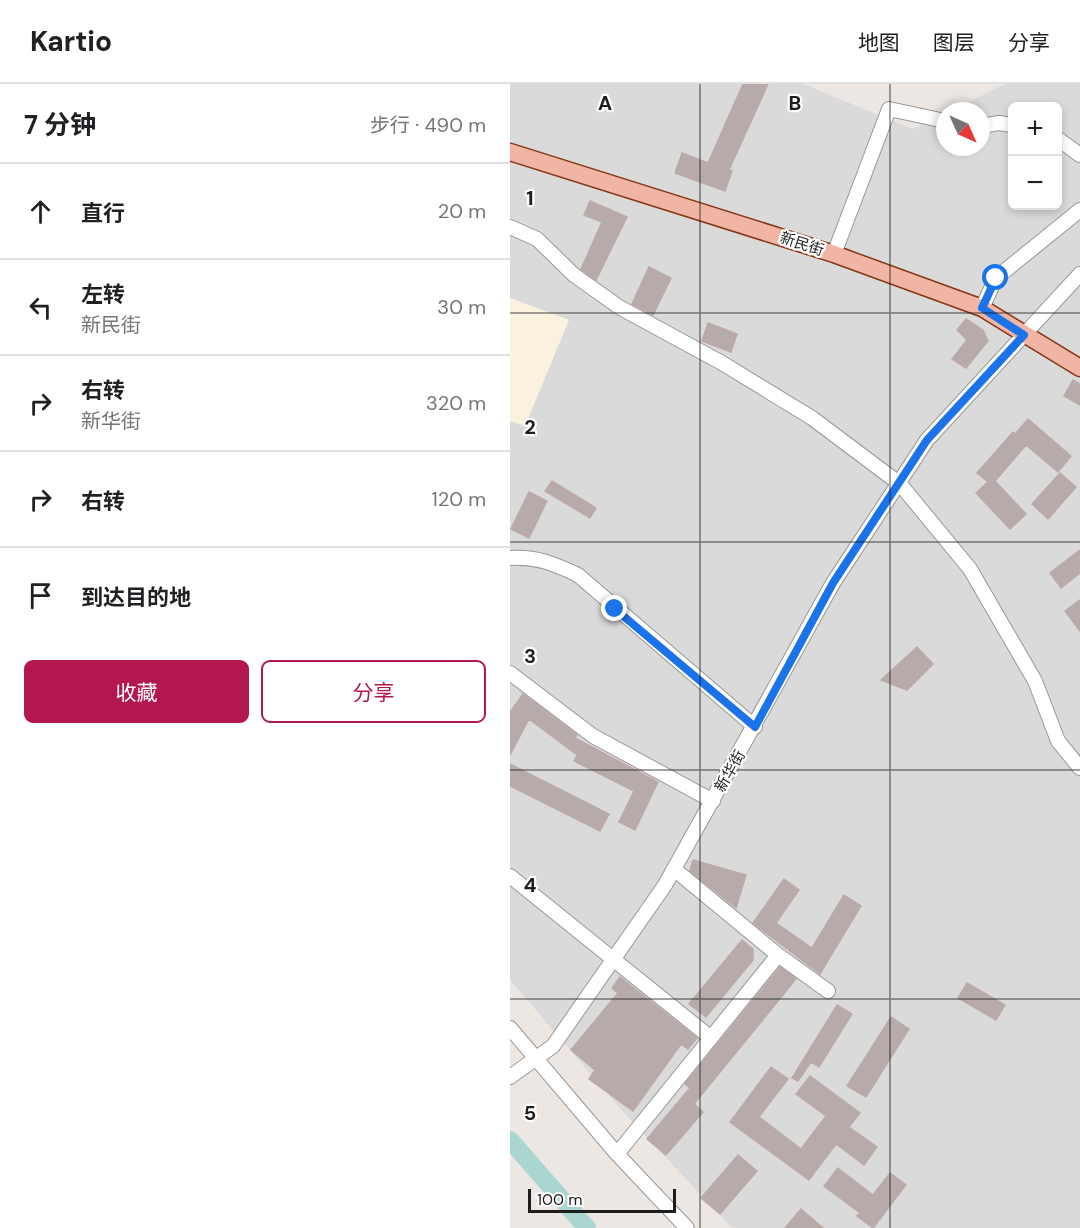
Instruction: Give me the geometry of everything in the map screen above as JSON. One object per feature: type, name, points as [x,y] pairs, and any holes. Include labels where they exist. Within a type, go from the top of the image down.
[{"type":"main road","name":"新民街","points":[[510,152],[834,254],[982,308],[1080,368]]},
{"type":"street","points":[[834,254],[889,109],[936,119]]},
{"type":"street","points":[[990,124],[1008,124]]},
{"type":"street","points":[[1062,142],[1080,155]]},
{"type":"street","points":[[982,308],[996,278],[1080,210]]},
{"type":"street","points":[[510,227],[537,239],[574,274],[619,307],[722,363],[812,418],[900,484],[970,569],[1035,681],[1058,741],[1080,768]]},
{"type":"street","name":"新华街","points":[[510,1077],[553,1046],[674,869],[833,583],[927,440],[1080,274]]},
{"type":"street","points":[[510,558],[525,557],[553,562],[578,575],[755,727]]},
{"type":"street","points":[[510,673],[593,736],[713,801]]},
{"type":"street","points":[[674,869],[778,955],[828,991]]},
{"type":"street","points":[[510,876],[711,1038]]},
{"type":"street","points":[[617,1154],[778,955]]},
{"type":"street","points":[[510,1028],[531,1061],[687,1228]]},
{"type":"shaded area","points":[[510,84],[803,84],[913,129],[936,118],[936,156],[990,156],[990,102],[968,102],[1005,84],[1080,84],[1080,1228],[732,1228],[624,1113],[510,980]]},
{"type":"shaded area","points":[[510,298],[569,320],[525,426],[510,421]]},
{"type":"building","points":[[743,84],[768,84],[729,170],[732,171],[725,191],[675,173],[682,153],[708,163]]},
{"type":"building","points":[[590,201],[627,217],[596,280],[581,269],[602,222],[584,215]]},
{"type":"building","points":[[649,267],[671,278],[653,315],[632,304]]},
{"type":"building","points":[[966,319],[983,330],[988,341],[966,368],[952,359],[967,340],[957,330]]},
{"type":"building","points":[[708,323],[737,334],[731,352],[702,341]]},
{"type":"building","points":[[1073,380],[1080,384],[1080,405],[1064,396]]},
{"type":"building","points":[[1028,419],[1071,456],[1058,472],[1026,445],[995,481],[1026,514],[1010,529],[976,493],[988,482],[977,473],[1013,432],[1015,434]]},
{"type":"building","points":[[1060,473],[1076,487],[1048,519],[1032,504]]},
{"type":"building","points":[[552,481],[596,508],[590,518],[545,491]]},
{"type":"building","points":[[529,492],[547,501],[529,538],[511,529]]},
{"type":"building","points":[[1080,550],[1080,573],[1061,588],[1050,573]]},
{"type":"building","points":[[1080,600],[1080,631],[1065,611]]},
{"type":"building","points":[[917,647],[933,664],[907,690],[881,680]]},
{"type":"building","points":[[523,694],[577,735],[575,738],[658,782],[635,830],[619,822],[634,791],[574,761],[577,755],[529,719],[510,755],[510,712]]},
{"type":"building","points":[[510,764],[609,814],[600,831],[510,786]]},
{"type":"building","points":[[693,860],[746,875],[736,908],[690,871]]},
{"type":"building","points":[[784,879],[799,890],[776,923],[812,948],[844,895],[861,906],[820,974],[753,923]]},
{"type":"building","points":[[742,940],[753,949],[753,960],[706,1017],[689,1004]]},
{"type":"building","points":[[780,967],[796,979],[694,1104],[703,1112],[666,1155],[647,1139],[690,1088],[685,1084]]},
{"type":"building","points":[[620,977],[697,1038],[688,1049],[681,1044],[633,1111],[589,1079],[595,1070],[571,1050],[618,993],[612,988]]},
{"type":"building","points":[[967,983],[1005,1005],[996,1020],[958,998]]},
{"type":"building","points":[[837,1005],[852,1014],[819,1067],[811,1062],[798,1081],[792,1078]]},
{"type":"building","points":[[891,1017],[909,1029],[866,1097],[847,1086]]},
{"type":"building","points":[[771,1067],[788,1079],[759,1117],[801,1149],[826,1116],[796,1094],[810,1076],[860,1113],[849,1127],[877,1147],[864,1165],[836,1144],[809,1180],[730,1122]]},
{"type":"building","points":[[738,1155],[757,1171],[720,1214],[701,1198]]},
{"type":"building","points":[[838,1168],[873,1195],[890,1173],[906,1185],[873,1228],[857,1216],[860,1213],[824,1186]]},
{"type":"building","points":[[801,1209],[823,1228],[785,1228]]},
{"type":"waterway","points":[[510,1140],[587,1228]]},
{"type":"route","points":[[615,609],[755,727],[833,583],[927,440],[1024,335],[982,308],[996,278]]}]
